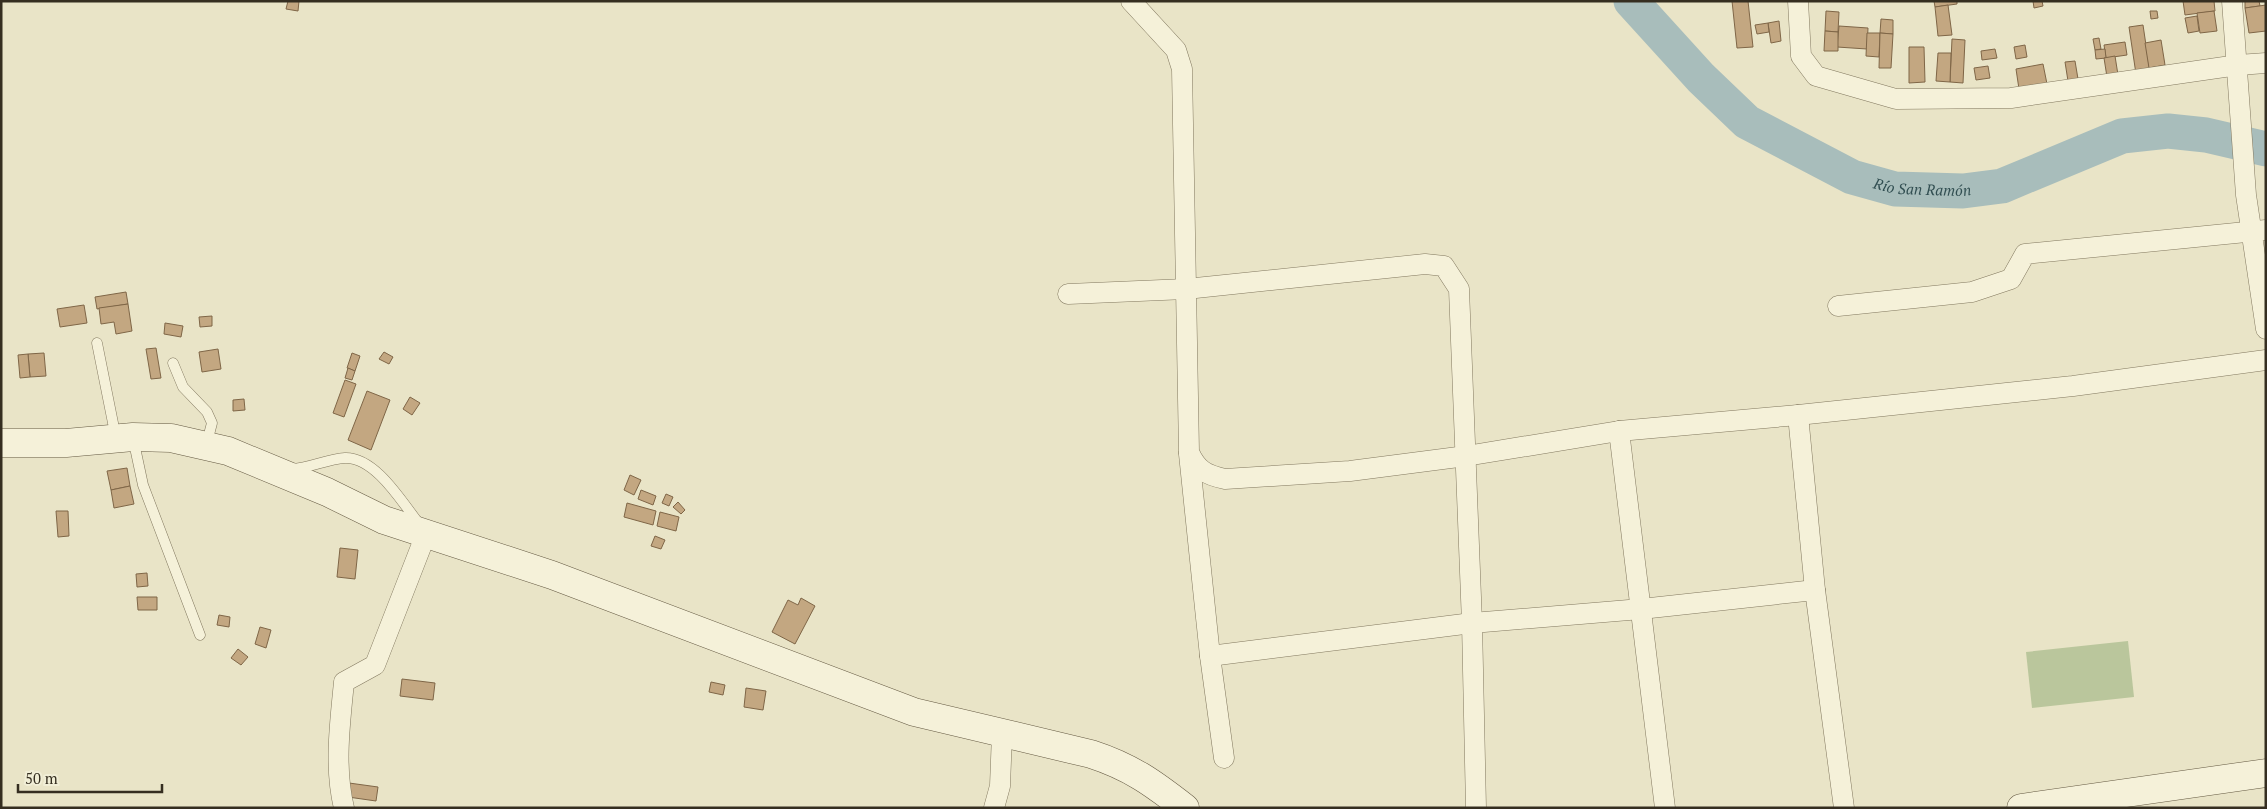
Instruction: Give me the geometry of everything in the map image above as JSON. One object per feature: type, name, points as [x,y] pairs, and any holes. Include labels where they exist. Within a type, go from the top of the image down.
[{"type":"main road","points":[[1,444],[66,443],[124,438],[171,438],[228,451],[327,492],[384,520],[552,575],[914,712],[1091,754],[1117,762],[1145,776],[1185,808]]},
{"type":"main road","points":[[2021,808],[2066,804],[2266,774]]},
{"type":"street","points":[[1131,1],[1176,50],[1182,69],[1189,452],[1210,656],[1224,758]]},
{"type":"street","points":[[1798,1],[1801,56],[1816,76],[1896,99],[2011,98],[2238,65],[2266,63]]},
{"type":"street","points":[[2232,1],[2246,194],[2258,230],[2266,329]]},
{"type":"street","points":[[1838,306],[1972,292],[2011,279],[2025,254],[2258,230]]},
{"type":"street","points":[[1068,294],[1186,288],[1425,264],[1444,266],[1459,289],[1472,623],[1476,808]]},
{"type":"street","points":[[1189,452],[1196,466],[1208,475],[1225,480],[1350,471],[1466,456],[1619,431],[1798,416],[2073,386],[2266,360]]},
{"type":"street","points":[[1798,416],[1815,590],[1844,808]]},
{"type":"street","points":[[1619,431],[1665,808]]},
{"type":"street","points":[[344,808],[339,788],[340,725],[344,682],[376,665],[426,534]]},
{"type":"street","points":[[1210,656],[1472,623],[1641,609],[1815,590]]},
{"type":"street","points":[[994,808],[1000,786],[1002,734]]},
{"type":"lane","points":[[97,344],[124,438],[200,635]]},
{"type":"lane","points":[[173,362],[183,387],[207,412],[212,423],[206,446]]},
{"type":"lane","points":[[274,470],[308,468],[346,458],[369,466],[386,481],[426,534]]},
{"type":"green space","points":[[2128,641],[2134,697],[2032,708],[2026,652]]},
{"type":"building","points":[[288,1],[299,1],[298,11],[286,9]]},
{"type":"building","points":[[1732,1],[1748,1],[1753,47],[1737,48]]},
{"type":"building","points":[[1934,1],[1957,1],[1957,4],[1935,7]]},
{"type":"building","points":[[2033,1],[2042,1],[2043,6],[2034,8]]},
{"type":"building","points":[[2183,1],[2214,1],[2215,11],[2185,15]]},
{"type":"building","points":[[2245,1],[2259,1],[2260,6],[2245,8]]},
{"type":"building","points":[[1948,5],[1952,35],[1938,36],[1935,7]]},
{"type":"building","points":[[2266,5],[2266,31],[2249,33],[2245,8]]},
{"type":"building","points":[[1826,11],[1839,12],[1838,32],[1825,31]]},
{"type":"building","points":[[2150,11],[2157,11],[2158,18],[2151,19]]},
{"type":"building","points":[[2214,11],[2217,31],[2200,33],[2197,13]]},
{"type":"building","points":[[2197,16],[2199,31],[2188,33],[2185,18]]},
{"type":"building","points":[[1881,19],[1893,20],[1893,34],[1880,33]]},
{"type":"building","points":[[1779,21],[1781,41],[1771,43],[1768,23]]},
{"type":"building","points":[[1768,23],[1769,32],[1757,34],[1755,25]]},
{"type":"building","points":[[2143,25],[2150,72],[2136,74],[2129,27]]},
{"type":"building","points":[[1839,26],[1868,28],[1867,49],[1837,47]]},
{"type":"building","points":[[1825,31],[1838,32],[1838,51],[1824,51]]},
{"type":"building","points":[[1867,33],[1880,33],[1879,57],[1866,56]]},
{"type":"building","points":[[1880,33],[1893,34],[1891,68],[1879,68]]},
{"type":"building","points":[[2099,38],[2101,49],[2095,50],[2093,39]]},
{"type":"building","points":[[1952,39],[1965,40],[1963,83],[1950,82]]},
{"type":"building","points":[[2161,40],[2165,65],[2149,68],[2145,43]]},
{"type":"building","points":[[2125,42],[2127,55],[2106,58],[2104,45]]},
{"type":"building","points":[[2025,45],[2027,57],[2016,59],[2014,47]]},
{"type":"building","points":[[1909,47],[1924,47],[1925,82],[1909,83]]},
{"type":"building","points":[[1995,49],[1997,58],[1982,60],[1981,51]]},
{"type":"building","points":[[2105,49],[2106,58],[2096,59],[2095,50]]},
{"type":"building","points":[[1938,53],[1951,53],[1950,82],[1936,81]]},
{"type":"building","points":[[2115,56],[2118,75],[2107,77],[2104,58]]},
{"type":"building","points":[[2075,61],[2078,79],[2068,81],[2065,62]]},
{"type":"building","points":[[2043,64],[2047,84],[2019,89],[2016,69]]},
{"type":"building","points":[[1988,66],[1990,78],[1976,80],[1974,68]]},
{"type":"building","points":[[126,292],[128,304],[97,309],[95,297]]},
{"type":"building","points":[[128,304],[132,331],[116,334],[114,322],[101,324],[99,308]]},
{"type":"building","points":[[84,305],[87,323],[60,327],[57,309]]},
{"type":"building","points":[[212,316],[212,326],[200,327],[199,317]]},
{"type":"building","points":[[165,323],[183,326],[181,337],[164,334]]},
{"type":"building","points":[[156,348],[161,378],[151,379],[146,349]]},
{"type":"building","points":[[218,349],[221,369],[202,372],[199,352]]},
{"type":"building","points":[[384,352],[393,357],[389,364],[379,359]]},
{"type":"building","points":[[44,353],[46,376],[30,377],[28,354]]},
{"type":"building","points":[[352,353],[360,356],[355,371],[347,368]]},
{"type":"building","points":[[28,354],[30,377],[20,378],[18,355]]},
{"type":"building","points":[[348,368],[355,371],[352,380],[345,378]]},
{"type":"building","points":[[345,380],[356,384],[344,417],[333,413]]},
{"type":"building","points":[[367,391],[390,400],[371,450],[348,440]]},
{"type":"building","points":[[410,397],[420,403],[412,415],[403,409]]},
{"type":"building","points":[[244,399],[245,410],[233,411],[233,400]]},
{"type":"building","points":[[127,468],[130,486],[111,490],[107,471]]},
{"type":"building","points":[[630,475],[641,480],[634,495],[624,490]]},
{"type":"building","points":[[130,486],[134,504],[114,508],[111,490]]},
{"type":"building","points":[[641,490],[656,496],[653,505],[638,499]]},
{"type":"building","points":[[666,494],[673,497],[669,506],[662,503]]},
{"type":"building","points":[[678,502],[685,510],[681,514],[673,507]]},
{"type":"building","points":[[627,503],[656,511],[653,525],[624,517]]},
{"type":"building","points":[[56,511],[68,511],[69,536],[58,537]]},
{"type":"building","points":[[660,512],[679,517],[676,531],[657,526]]},
{"type":"building","points":[[655,536],[665,540],[661,549],[651,546]]},
{"type":"building","points":[[340,548],[358,550],[355,579],[337,577]]},
{"type":"building","points":[[147,573],[148,586],[137,587],[136,574]]},
{"type":"building","points":[[137,597],[157,597],[157,610],[138,610]]},
{"type":"building","points":[[801,598],[815,606],[795,644],[772,632],[788,600],[798,605]]},
{"type":"building","points":[[219,615],[230,617],[229,627],[217,625]]},
{"type":"building","points":[[260,627],[271,630],[266,648],[255,644]]},
{"type":"building","points":[[238,649],[248,657],[241,665],[231,658]]},
{"type":"building","points":[[402,679],[435,683],[433,700],[400,696]]},
{"type":"building","points":[[711,682],[725,685],[723,695],[709,692]]},
{"type":"building","points":[[746,688],[766,691],[763,710],[744,707]]},
{"type":"building","points":[[349,783],[378,787],[376,801],[348,797]]},
{"type":"waterway","name":"Río San Ramón","points":[[1631,1],[1701,78],[1747,122],[1852,177],[1895,189],[1963,191],[2002,186],[2122,136],[2168,131],[2206,135],[2266,149]]}]
